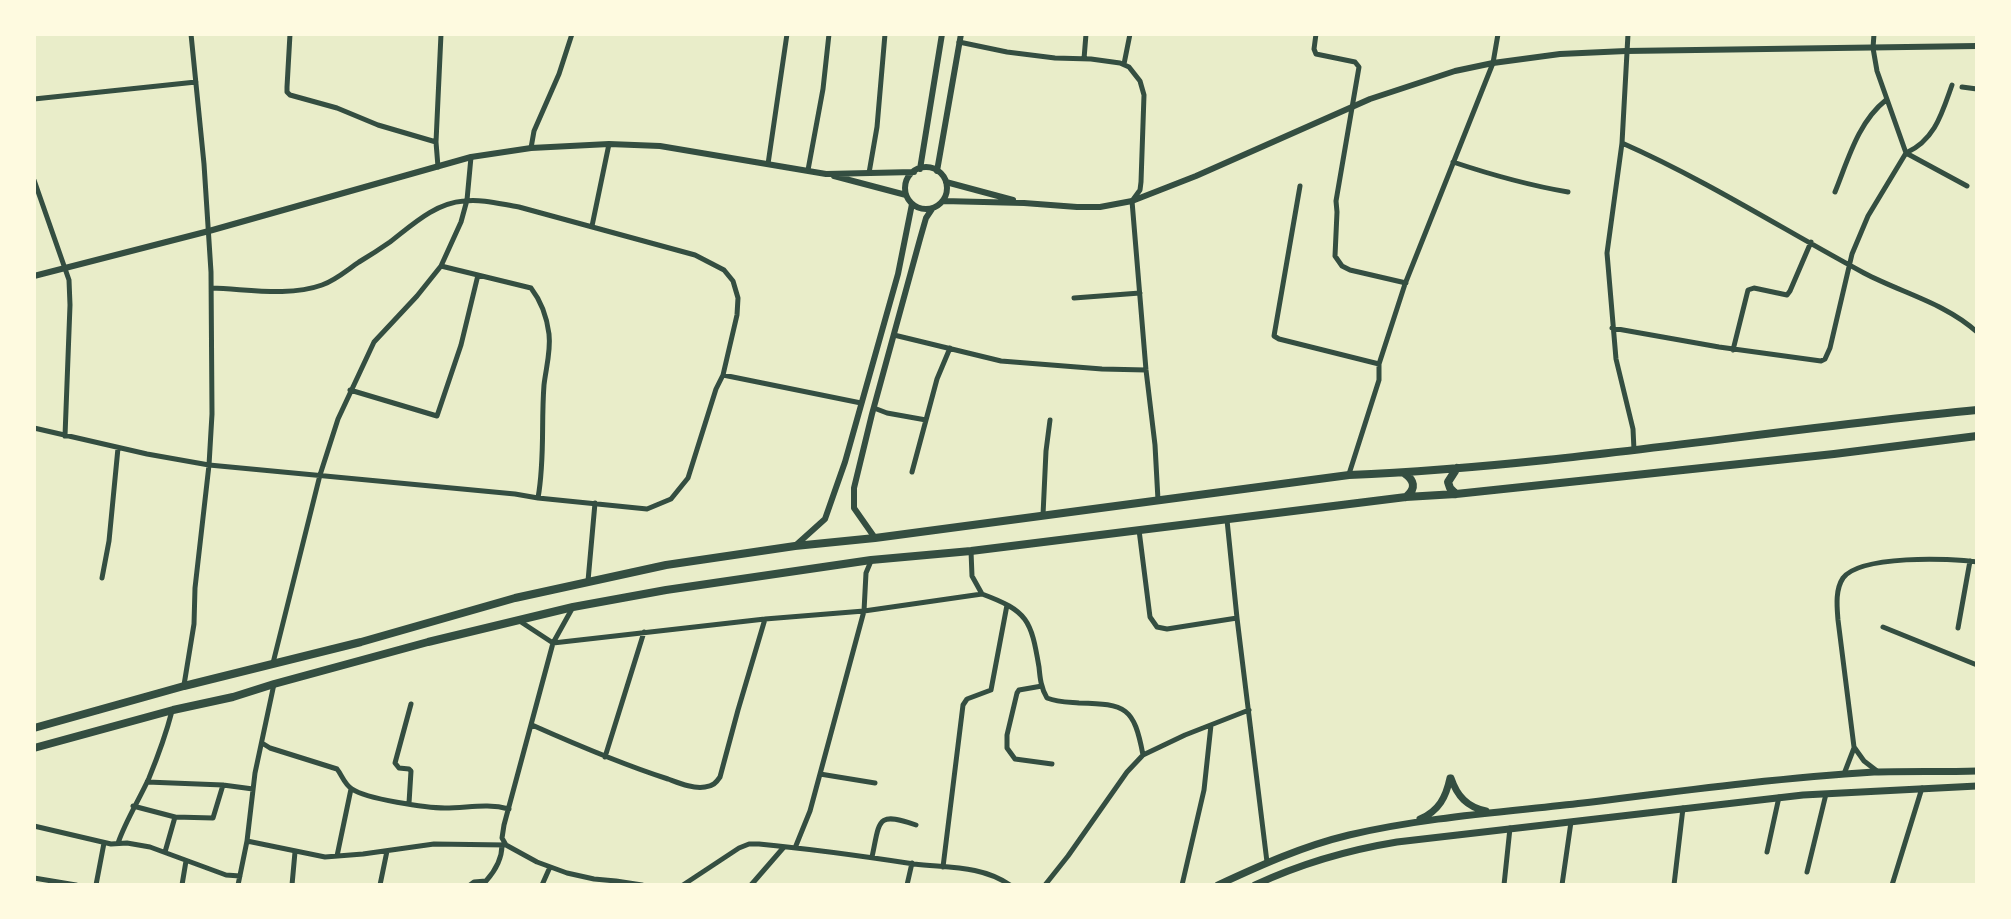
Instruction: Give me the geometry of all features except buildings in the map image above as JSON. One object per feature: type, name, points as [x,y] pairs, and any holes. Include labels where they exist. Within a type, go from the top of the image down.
[{"type":"highway","points":[[34,728],[502,602],[666,565],[1349,475],[1404,473],[1635,451],[1862,421],[1977,410]]},
{"type":"highway","points":[[34,748],[518,620],[709,583],[871,560],[971,551],[1406,497],[1834,454],[1977,436]]},
{"type":"highway","points":[[1456,494],[1448,482],[1457,468]]},
{"type":"highway","points":[[1404,473],[1414,483],[1406,497]]},
{"type":"main road","points":[[1218,885],[1267,862],[1347,836],[1411,823],[1844,774],[1977,771]]},
{"type":"main road","points":[[1411,823],[1436,809],[1444,799],[1450,778],[1463,801],[1480,810],[1496,812]]},
{"type":"main road","points":[[1255,885],[1320,860],[1374,846],[1779,797],[1977,786]]},
{"type":"street","points":[[184,686],[194,624],[212,414],[209,231],[191,34]]},
{"type":"street","points":[[290,34],[287,87],[290,95],[436,142]]},
{"type":"street","points":[[438,168],[436,142],[441,34]]},
{"type":"street","points":[[531,148],[534,131],[559,74],[572,34]]},
{"type":"street","points":[[768,164],[787,34]]},
{"type":"street","points":[[808,170],[823,89],[829,34]]},
{"type":"street","points":[[869,173],[877,127],[885,34]]},
{"type":"street","points":[[932,209],[922,209],[912,204],[906,195],[906,183],[917,170],[942,34]]},
{"type":"street","points":[[1084,59],[1086,34]]},
{"type":"street","points":[[1124,65],[1130,34]]},
{"type":"street","points":[[1316,34],[1316,54],[1355,62],[1359,67],[1336,201],[1335,256],[1342,266],[1350,270],[1406,283]]},
{"type":"street","points":[[1349,475],[1379,380],[1379,364],[1406,283],[1493,63],[1498,34]]},
{"type":"street","points":[[1628,34],[1622,143],[1607,253],[1616,359],[1633,429],[1635,451]]},
{"type":"street","points":[[1874,34],[1877,71],[1906,153]]},
{"type":"street","points":[[937,171],[960,38],[1007,52],[1124,65],[1134,72],[1144,95],[1141,182],[1140,190],[1132,201],[1158,501]]},
{"type":"street","points":[[943,201],[1087,207],[1132,201],[1351,108],[1417,83],[1493,63],[1560,54],[1626,51],[1977,46]]},
{"type":"street","points":[[34,99],[196,82]]},
{"type":"street","points":[[1612,328],[1733,350],[1815,361],[1825,359],[1849,264],[1868,216],[1906,153],[1919,147],[1929,136],[1940,118],[1952,85]]},
{"type":"street","points":[[1962,87],[1977,89]]},
{"type":"street","points":[[1835,192],[1864,124],[1874,109],[1886,100]]},
{"type":"street","points":[[1622,143],[1674,167],[1867,274],[1943,308],[1977,332]]},
{"type":"street","points":[[592,226],[609,144]]},
{"type":"street","points":[[34,276],[209,231],[471,157],[531,148],[609,144],[682,149],[808,170],[906,195]]},
{"type":"street","points":[[1906,153],[1967,186]]},
{"type":"street","points":[[273,663],[320,475],[338,419],[374,342],[441,266],[461,222],[467,200],[471,157]]},
{"type":"street","points":[[1453,162],[1530,186],[1568,192]]},
{"type":"street","points":[[826,174],[926,167],[937,171],[946,182],[947,192],[943,201],[932,209],[923,228],[854,488],[854,508],[875,538]]},
{"type":"street","points":[[34,180],[69,280],[65,436]]},
{"type":"street","points":[[946,182],[1024,203]]},
{"type":"street","points":[[1300,186],[1274,336],[1379,364]]},
{"type":"street","points":[[34,428],[209,465],[647,509],[671,499],[688,478],[723,375],[738,298],[733,281],[724,270],[695,255],[519,207],[467,200],[431,212],[319,287],[281,291],[212,288]]},
{"type":"street","points":[[795,546],[825,519],[845,462],[898,274],[912,204]]},
{"type":"street","points":[[1733,350],[1748,290],[1754,288],[1787,295],[1811,242]]},
{"type":"street","points":[[441,266],[531,288],[539,300],[550,343],[544,386],[542,474],[538,498]]},
{"type":"street","points":[[350,390],[437,416],[461,345],[478,275]]},
{"type":"street","points":[[1074,298],[1140,293]]},
{"type":"street","points":[[894,335],[1001,361],[1146,370]]},
{"type":"street","points":[[912,472],[937,379],[950,348]]},
{"type":"street","points":[[723,375],[861,403]]},
{"type":"street","points":[[874,408],[926,420]]},
{"type":"street","points":[[1043,515],[1050,420]]},
{"type":"street","points":[[102,578],[109,541],[118,448]]},
{"type":"street","points":[[845,462],[860,466]]},
{"type":"street","points":[[588,581],[595,503]]},
{"type":"street","points":[[1227,520],[1267,862]]},
{"type":"street","points":[[1139,530],[1150,617],[1157,627],[1167,629],[1237,618]]},
{"type":"street","points":[[971,551],[972,576],[982,594]]},
{"type":"street","points":[[1844,774],[1854,747],[1838,620],[1837,600],[1842,580],[1851,571],[1887,562],[1927,559],[1974,561],[1958,628]]},
{"type":"street","points":[[795,848],[810,811],[864,611],[866,573],[871,560]]},
{"type":"street","points":[[518,620],[553,643],[864,611],[982,594],[1019,612],[1029,624],[1047,698],[1112,705],[1128,713],[1139,732],[1143,755]]},
{"type":"street","points":[[943,867],[963,705],[967,699],[991,690],[1007,605]]},
{"type":"street","points":[[470,885],[486,881],[502,852],[509,809],[553,643],[573,607]]},
{"type":"street","points":[[532,725],[605,757],[683,784],[707,787],[716,784],[765,619]]},
{"type":"street","points":[[1883,627],[1977,665]]},
{"type":"street","points":[[605,757],[644,632]]},
{"type":"street","points":[[238,885],[274,684]]},
{"type":"street","points":[[1042,686],[1017,693],[1007,748],[1015,759],[1052,764]]},
{"type":"street","points":[[409,803],[411,771],[399,768],[395,763],[411,704]]},
{"type":"street","points":[[118,843],[147,782],[173,710]]},
{"type":"street","points":[[1045,885],[1127,772],[1143,755],[1249,710]]},
{"type":"street","points":[[1182,885],[1204,790],[1211,724]]},
{"type":"street","points":[[262,743],[337,769],[351,789],[372,797],[448,808],[486,805],[509,809]]},
{"type":"street","points":[[1854,747],[1864,761],[1878,772]]},
{"type":"street","points":[[820,774],[875,783]]},
{"type":"street","points":[[147,782],[253,789]]},
{"type":"street","points":[[133,806],[175,817],[213,818],[223,785]]},
{"type":"street","points":[[1892,885],[1922,788]]},
{"type":"street","points":[[337,856],[351,789]]},
{"type":"street","points":[[1807,872],[1826,794]]},
{"type":"street","points":[[1767,852],[1779,797]]},
{"type":"street","points":[[1674,885],[1683,808]]},
{"type":"street","points":[[165,852],[175,817]]},
{"type":"street","points":[[872,857],[878,829],[885,818],[894,817],[916,825]]},
{"type":"street","points":[[1562,885],[1571,821]]},
{"type":"street","points":[[34,826],[104,843],[150,847],[226,875],[240,876]]},
{"type":"street","points":[[1504,885],[1510,828]]},
{"type":"street","points":[[247,841],[325,857],[434,844],[504,845],[550,867],[576,875],[602,882],[642,885]]},
{"type":"street","points":[[96,885],[104,843]]},
{"type":"street","points":[[683,885],[749,844],[969,869],[1010,885]]},
{"type":"street","points":[[751,885],[785,846]]},
{"type":"street","points":[[380,885],[387,851]]},
{"type":"street","points":[[292,885],[295,852]]},
{"type":"street","points":[[182,885],[186,861]]},
{"type":"street","points":[[907,885],[912,863]]},
{"type":"street","points":[[542,885],[550,867]]},
{"type":"street","points":[[34,878],[76,885]]}]
